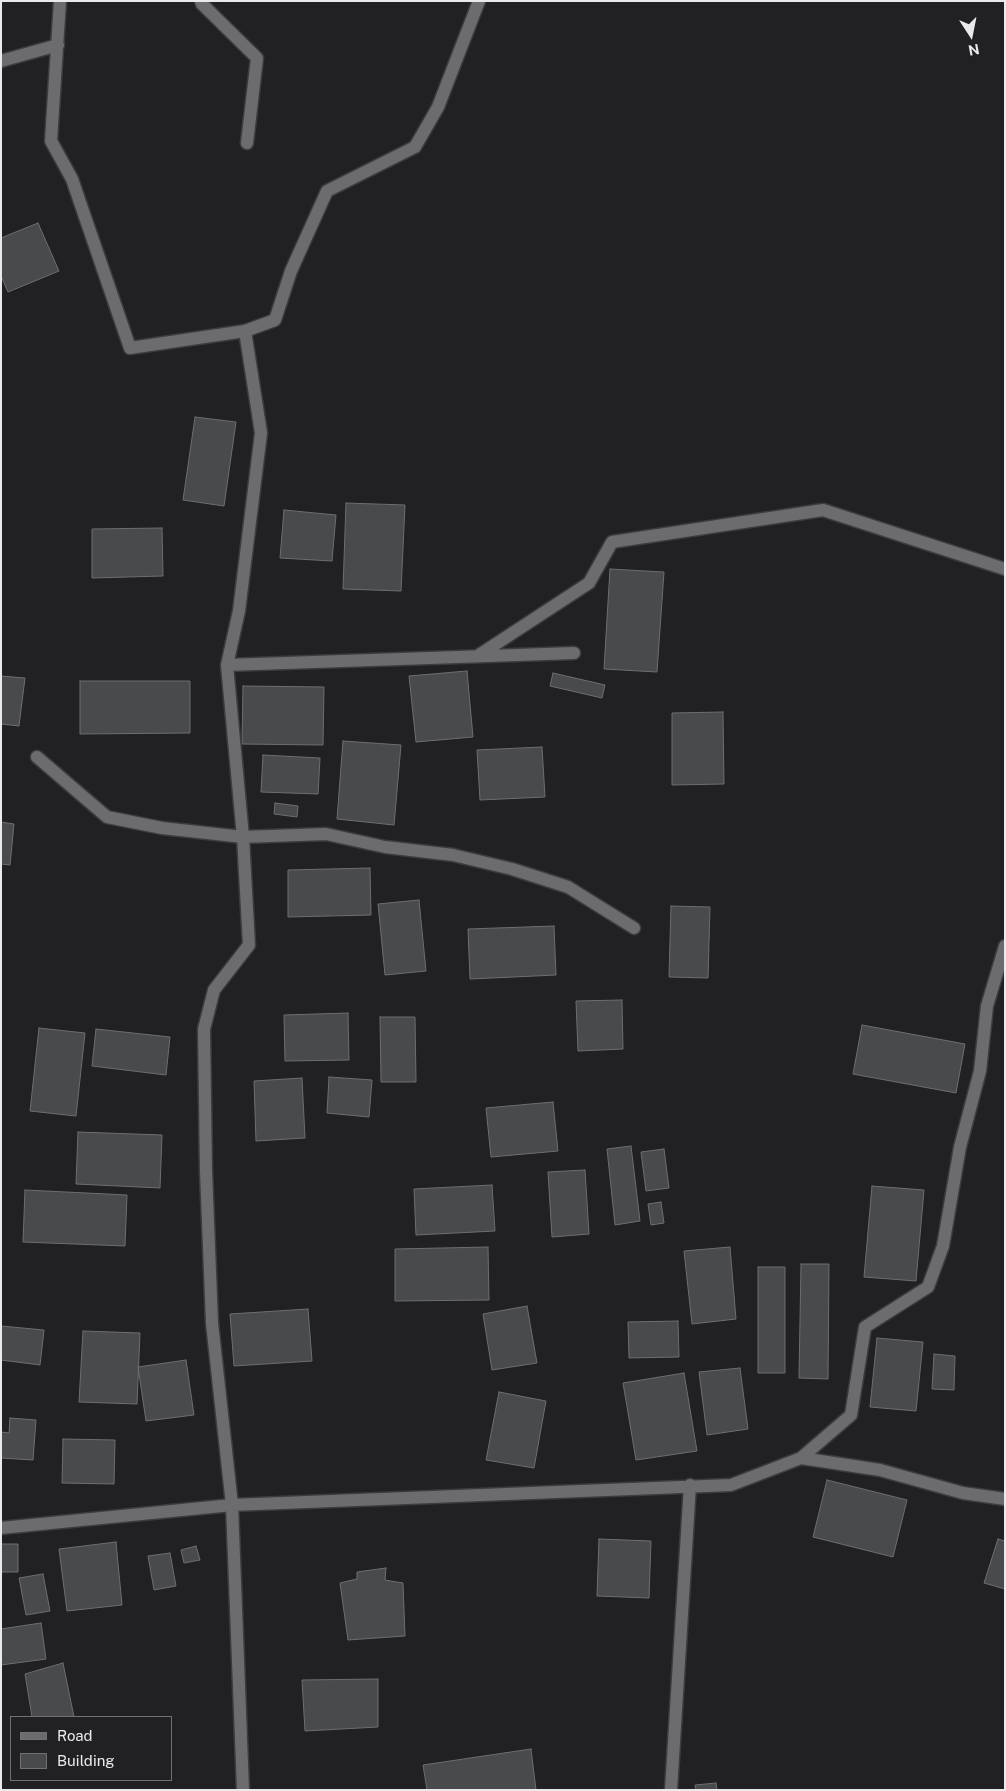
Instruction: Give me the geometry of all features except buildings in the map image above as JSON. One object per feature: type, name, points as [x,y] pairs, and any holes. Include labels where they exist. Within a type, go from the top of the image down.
[{"type":"street","points":[[60,1],[51,141],[72,179],[130,348],[245,331],[275,320],[291,271],[327,191],[415,147],[438,107],[479,1]]},
{"type":"street","points":[[201,1],[257,58],[247,143]]},
{"type":"street","points":[[1,61],[58,45]]},
{"type":"street","points":[[243,1790],[232,1506],[212,1323],[206,1171],[204,1029],[214,990],[249,945],[243,837],[227,665],[239,610],[261,433],[245,331]]},
{"type":"street","points":[[479,655],[589,583],[612,542],[822,510],[1005,569]]},
{"type":"street","points":[[227,665],[574,653]]},
{"type":"street","points":[[37,757],[107,817],[162,828],[243,837],[326,834],[385,847],[453,855],[568,887],[634,928]]},
{"type":"street","points":[[1,1528],[232,1506],[731,1485],[801,1458],[851,1415],[865,1327],[928,1287],[943,1246],[960,1147],[980,1071],[986,1006],[1005,946]]},
{"type":"street","points":[[801,1458],[880,1470],[963,1493],[1005,1499]]},
{"type":"street","points":[[672,1790],[690,1486]]}]
